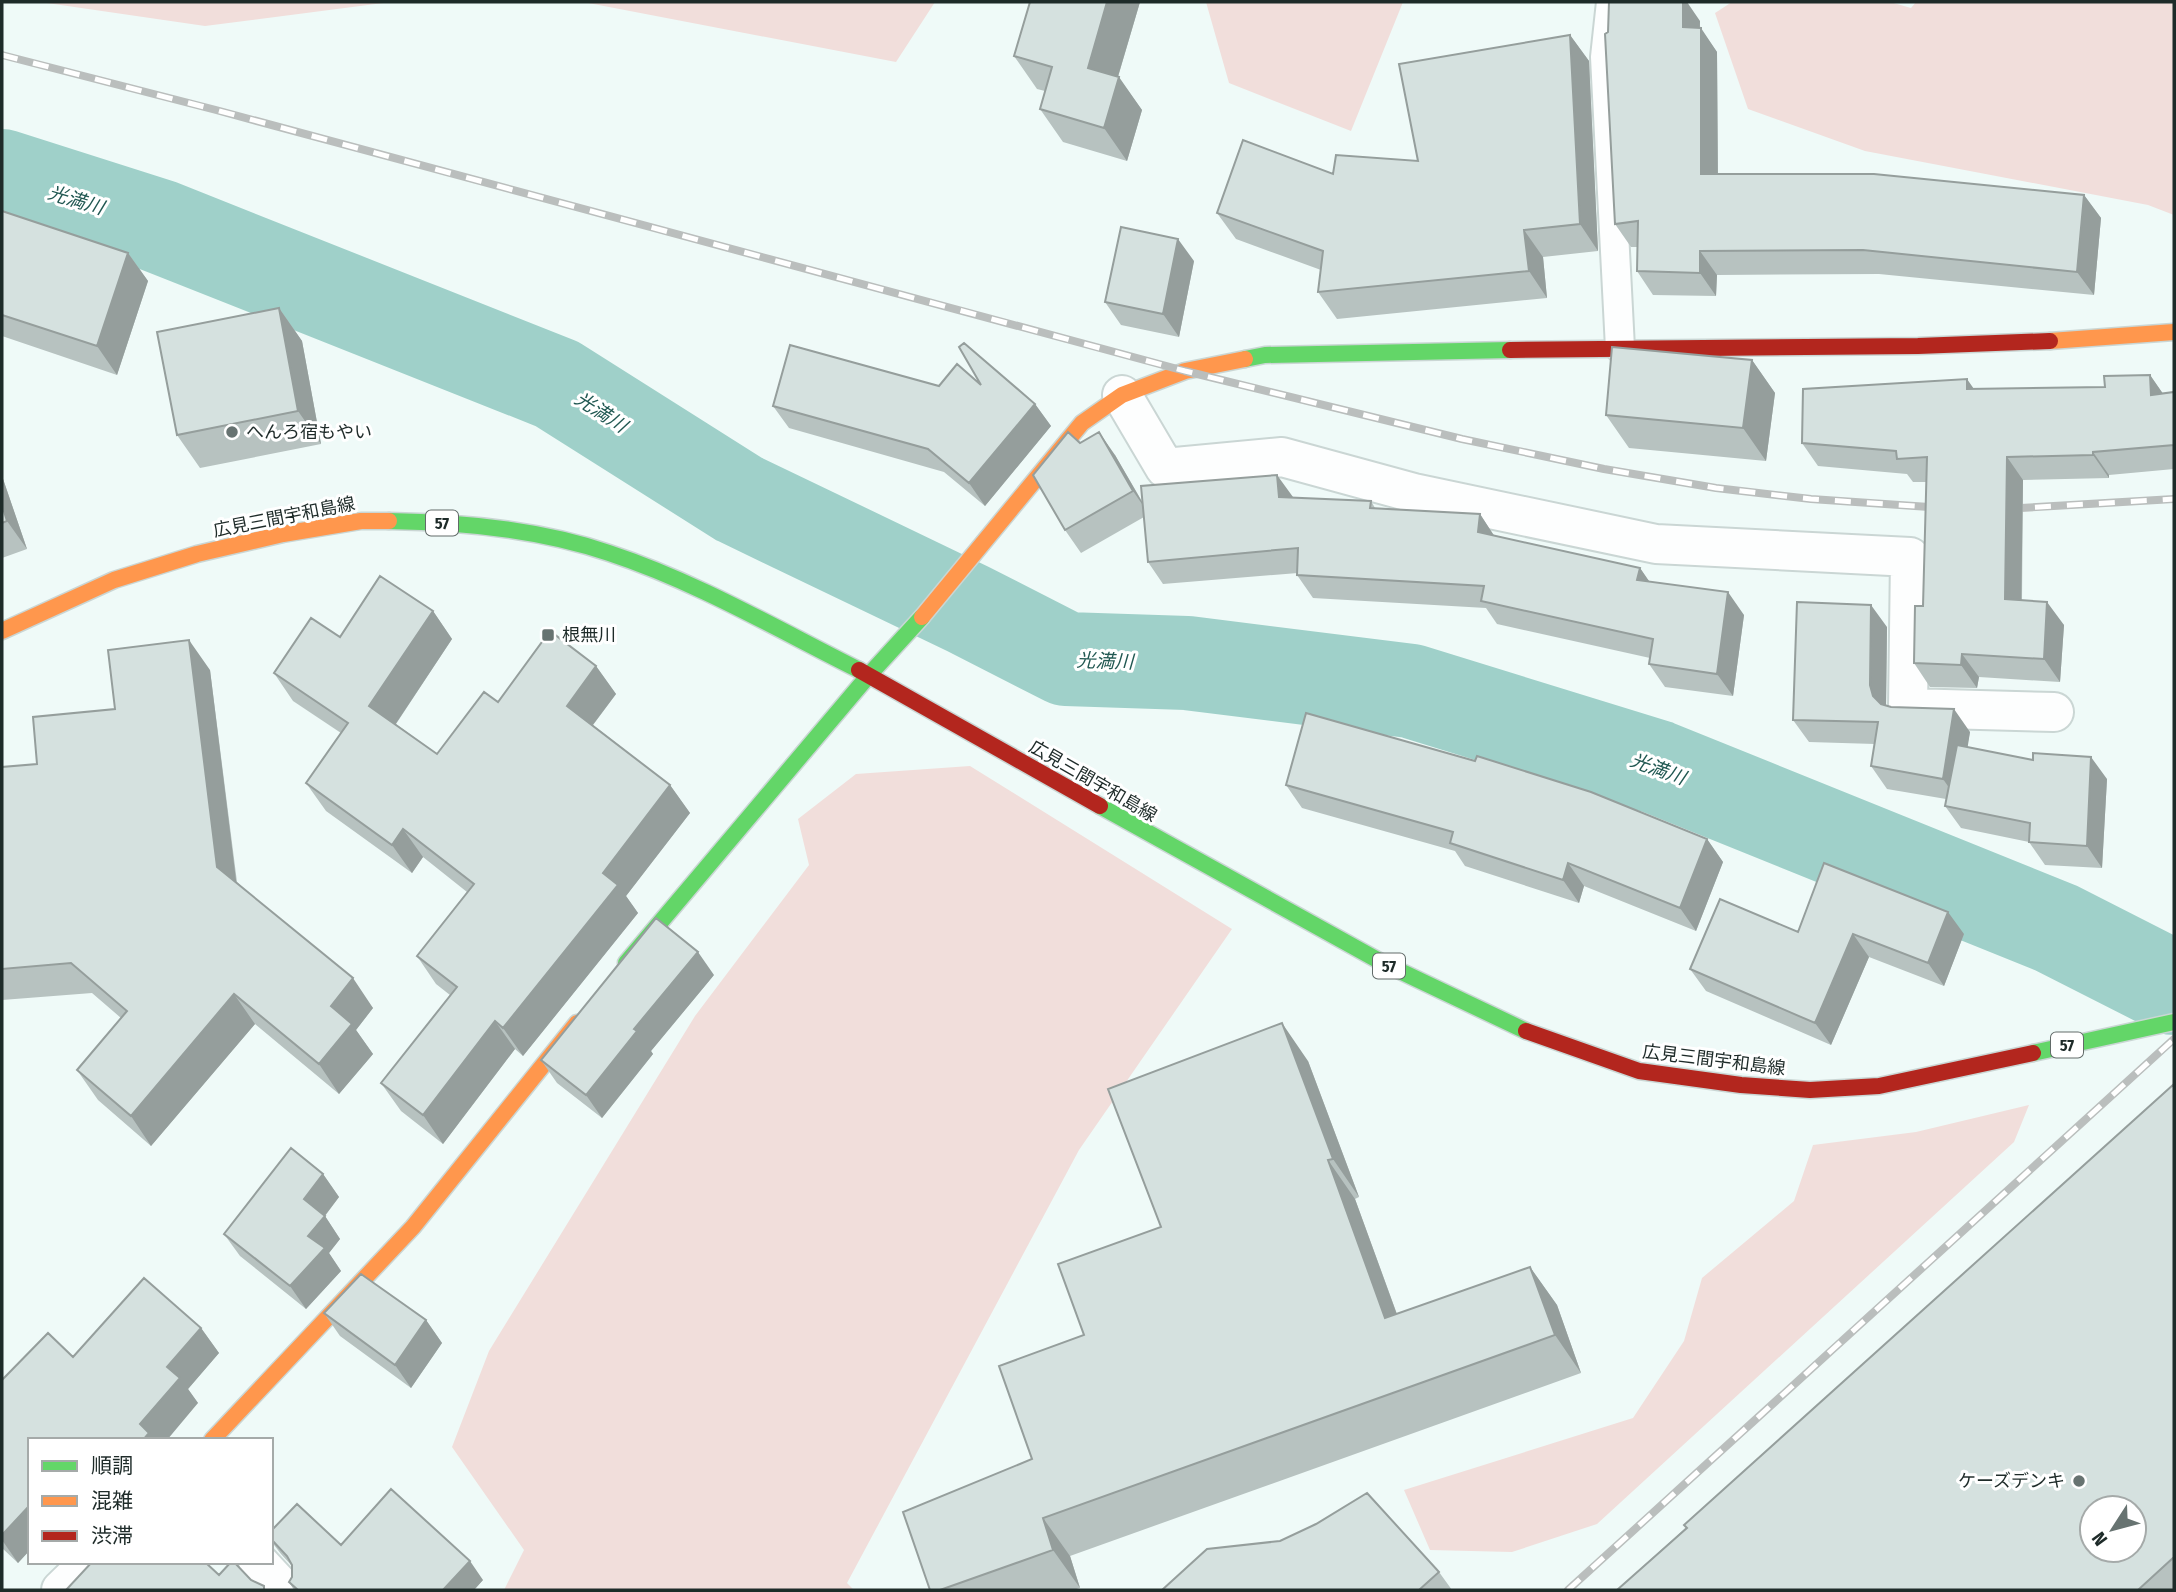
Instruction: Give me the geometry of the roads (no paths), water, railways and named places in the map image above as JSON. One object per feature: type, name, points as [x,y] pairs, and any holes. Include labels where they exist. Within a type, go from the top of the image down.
[{"type":"street","points":[[617,973],[918,622],[1082,423],[1122,395],[1185,371],[1265,355],[1620,348],[1918,346],[2035,342],[2174,332]]},
{"type":"street","points":[[1122,395],[1165,468],[1282,457],[1414,493],[1656,544],[1910,557],[1908,708],[2054,712]]},
{"type":"street","name":"広見三間宇和島線","points":[[2,631],[114,580],[197,554],[283,534],[361,521],[433,522],[518,531],[607,552],[677,578],[870,675],[1122,819],[1383,963],[1531,1033],[1639,1071],[1741,1085],[1810,1090],[1879,1086],[2174,1022]]},
{"type":"street","points":[[214,1438],[413,1227],[583,1016]]},
{"type":"street","points":[[61,1590],[88,1564]]},
{"type":"street","points":[[260,1564],[284,1590]]},
{"type":"lane","points":[[1611,2],[1605,57],[1620,348]]},
{"type":"waterway","name":"光満川","points":[[2,176],[159,226],[557,384],[739,499],[1066,659],[1187,663],[1411,691],[1657,767],[2056,928],[2174,988]]},
{"type":"railway","points":[[2,55],[1185,371],[1462,439],[1604,469],[1716,488],[1811,499],[1944,508]]},
{"type":"railway","points":[[2003,509],[2174,499]]},
{"type":"railway","points":[[1568,1590],[2174,1039]]},
{"type":"place","name":"へんろ宿もやい","points":[[232,432]]},
{"type":"place","name":"根無川","points":[[548,635]]},
{"type":"place","name":"ケーズデンキ","points":[[2079,1481]]}]
